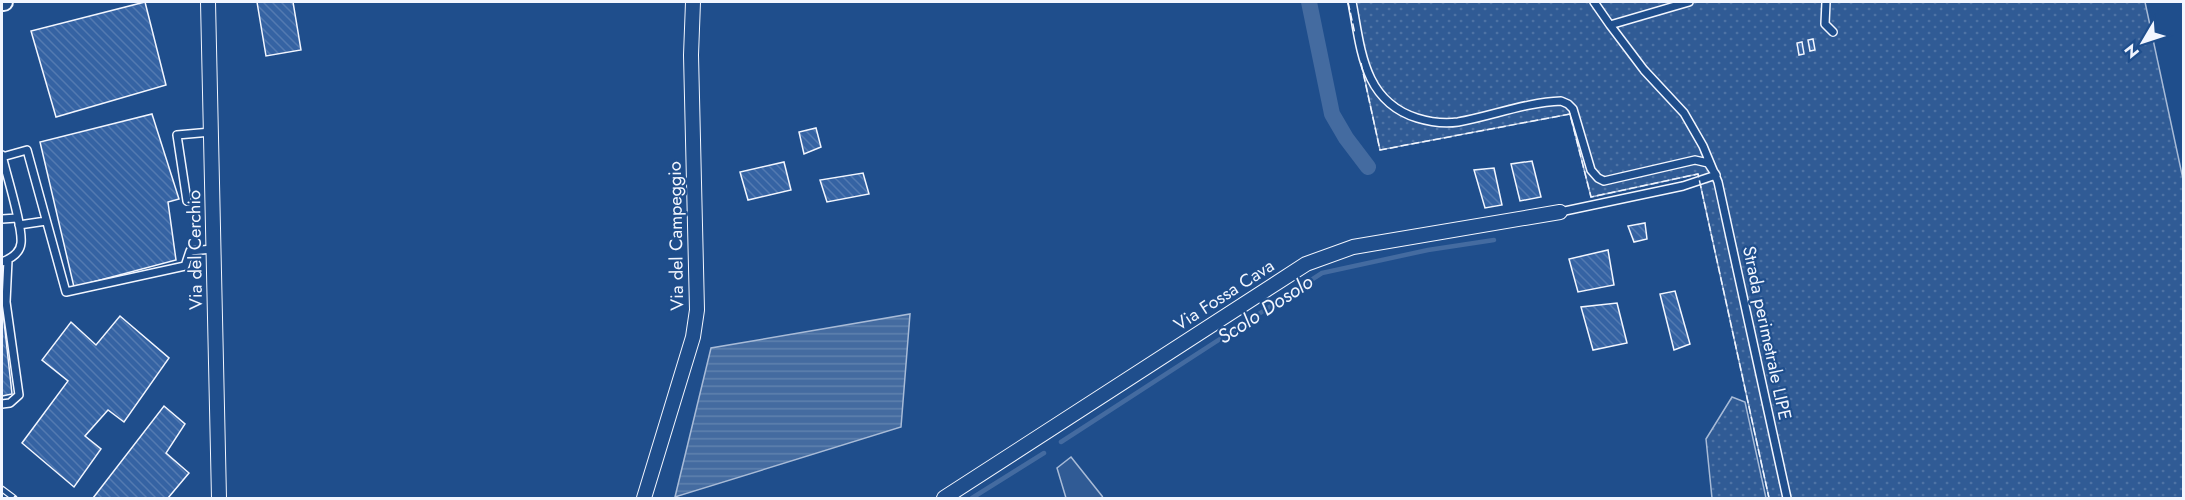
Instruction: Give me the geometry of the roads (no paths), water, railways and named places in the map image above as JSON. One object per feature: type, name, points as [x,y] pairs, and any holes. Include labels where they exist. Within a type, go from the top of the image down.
[{"type":"street","name":"Via del Cerchio","points":[[208,2],[219,498]]},
{"type":"street","name":"Via del Campeggio","points":[[644,498],[693,337],[697,310],[692,66],[693,2]]},
{"type":"street","name":"Via Fossa Cava","points":[[944,498],[1306,264],[1353,247],[1560,212]]},
{"type":"lane","points":[[1352,2],[1364,63],[1369,76],[1382,97],[1403,113],[1423,120],[1446,123],[1561,101],[1574,110],[1591,170],[1604,181],[1695,160],[1708,163],[1716,175],[1683,186],[1560,212]]},
{"type":"lane","name":"Strada perimetrale LIPE","points":[[1594,2],[1644,70],[1684,113],[1716,175],[1725,206],[1787,498]]},
{"type":"lane","points":[[1610,25],[1689,2]]},
{"type":"lane","points":[[1826,2],[1826,24],[1833,32]]},
{"type":"lane","points":[[187,201],[177,135],[211,132]]},
{"type":"lane","points":[[2,404],[10,403],[19,394],[6,302],[5,261],[18,252],[21,242],[2,156],[27,150],[66,292],[185,266],[190,251],[213,249]]},
{"type":"lane","points":[[2,219],[18,222],[46,221]]},
{"type":"waterway","points":[[1309,2],[1332,114],[1346,138],[1368,167]]},
{"type":"waterway","name":"Scolo Dosolo","points":[[1061,442],[1322,273],[1428,250],[1494,240]]},
{"type":"waterway","name":"Scolo Dosolo","points":[[972,498],[1044,453]]},
{"type":"railway","points":[[2,489],[14,498]]}]
